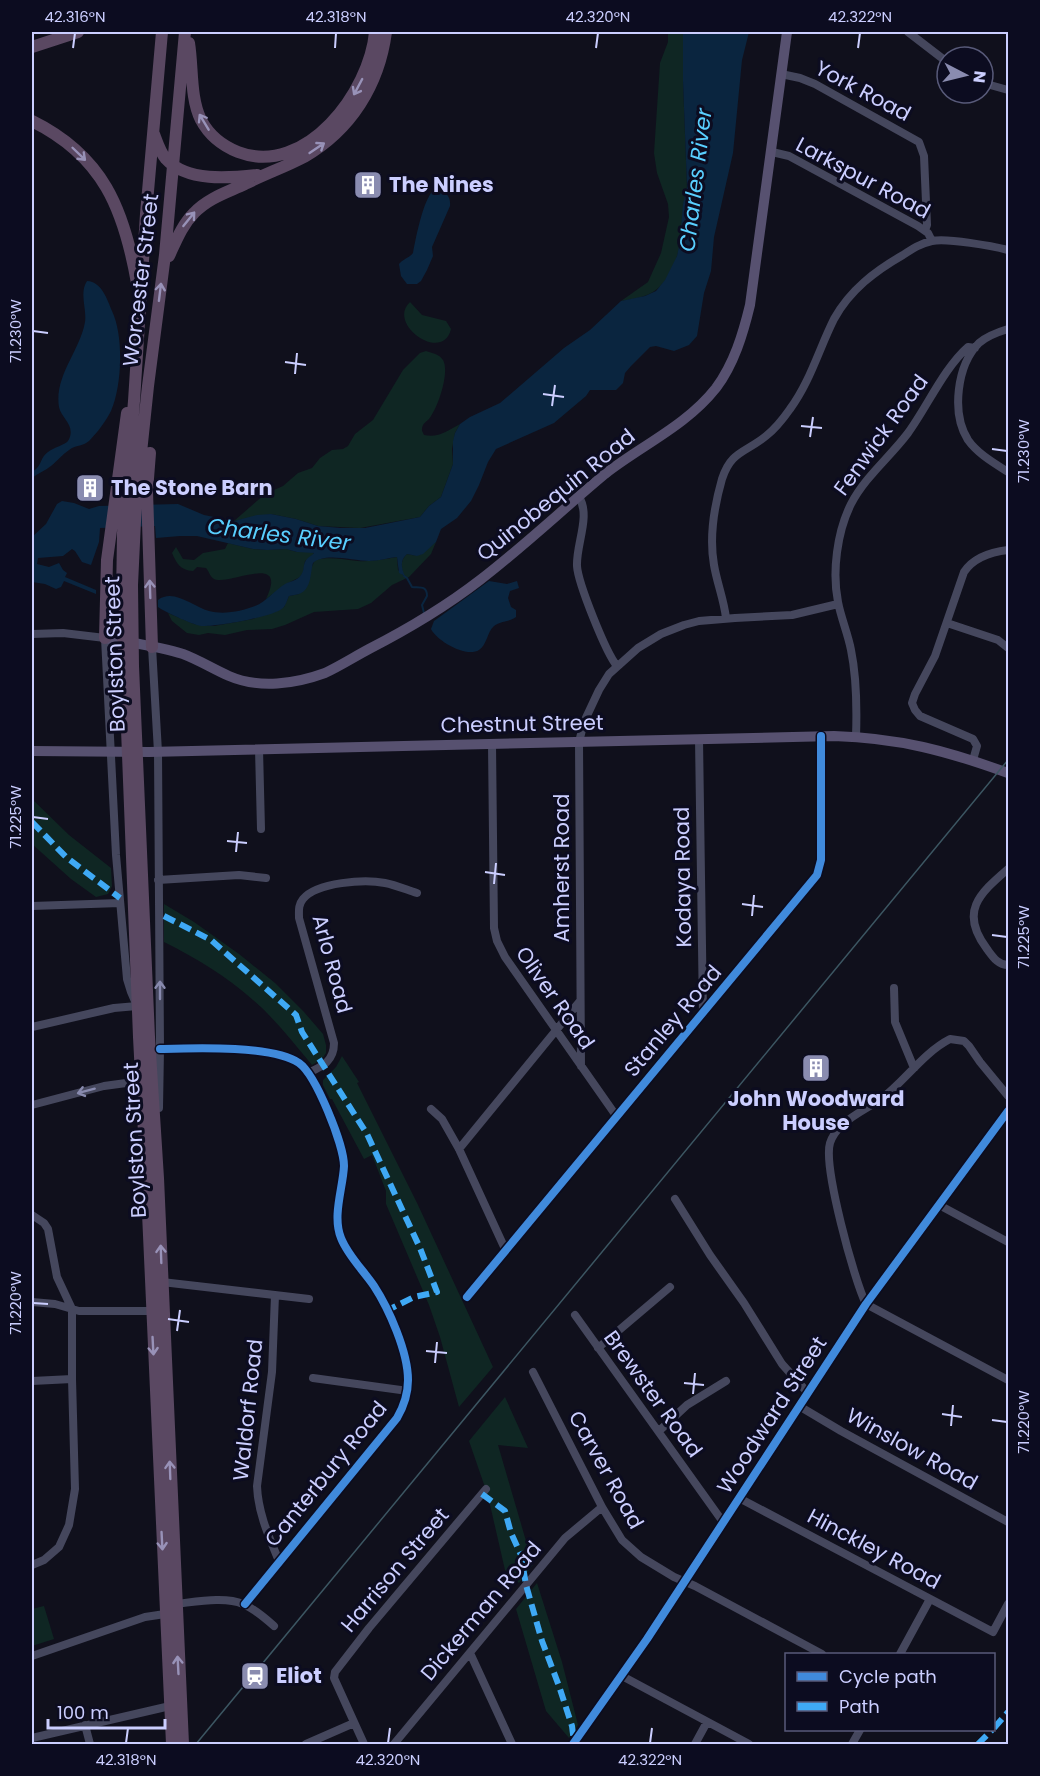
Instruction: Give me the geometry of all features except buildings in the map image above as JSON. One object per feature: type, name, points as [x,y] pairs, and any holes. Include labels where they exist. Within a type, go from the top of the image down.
[{"type":"highway","points":[[32,47],[78,32]]},
{"type":"highway","name":"Worcester Street","points":[[131,500],[122,437],[137,365],[162,32]]},
{"type":"highway","points":[[187,32],[195,99],[202,121],[214,137],[226,146],[245,155],[261,157],[276,155],[297,147],[316,136],[339,114],[355,94],[364,76],[375,32]]},
{"type":"highway","name":"Worcester Street","points":[[122,533],[131,500],[163,271],[187,32]]},
{"type":"highway","points":[[163,271],[177,237],[195,212],[212,200],[313,151],[336,134],[351,118],[373,81],[386,32]]},
{"type":"highway","points":[[32,121],[57,136],[78,153],[111,194],[128,237],[140,305]]},
{"type":"highway","points":[[153,131],[163,155],[173,165],[187,172],[230,177],[264,174]]},
{"type":"highway","points":[[131,500],[148,532],[152,647]]},
{"type":"highway","points":[[105,638],[106,580],[122,533]]},
{"type":"highway","name":"Boylston Street","points":[[122,533],[156,1152],[183,1744]]},
{"type":"highway","name":"Boylston Street","points":[[133,763],[137,1006],[172,1744]]},
{"type":"main road","name":"Quinobequin Road","points":[[105,638],[180,653],[245,682],[276,683],[318,675],[413,627],[440,609],[501,563],[613,468],[684,419],[710,395],[725,374],[740,341],[752,296],[787,32]]},
{"type":"main road","name":"Chestnut Street","points":[[32,751],[111,753],[856,736],[921,746],[973,760],[1008,773]]},
{"type":"street","points":[[908,32],[935,53]]},
{"type":"street","name":"York Road","points":[[781,74],[800,78],[824,89],[919,142],[923,150],[926,230]]},
{"type":"street","name":"Larkspur Road","points":[[772,152],[789,156],[926,230],[932,241]]},
{"type":"street","points":[[726,618],[714,562],[712,528],[722,482],[729,464],[736,455],[766,436],[794,404],[807,381],[834,320],[858,287],[883,266],[916,247],[932,241],[986,245],[1008,250]]},
{"type":"street","points":[[1008,329],[989,337],[975,348],[966,365],[959,387],[958,408],[965,434],[976,449],[1008,472]]},
{"type":"street","name":"Fenwick Road","points":[[856,736],[854,663],[848,633],[838,604],[836,583],[842,530],[851,504],[864,483],[914,424],[956,360],[968,347],[975,348]]},
{"type":"street","points":[[579,497],[584,510],[578,543],[579,578],[607,651],[617,666]]},
{"type":"street","points":[[973,760],[977,746],[973,739],[924,718],[915,710],[912,703],[935,656],[967,567],[985,555],[1008,550]]},
{"type":"street","name":"Amherst Road","points":[[581,1066],[579,742],[582,727],[598,690],[617,666],[647,642],[668,630],[699,621],[792,615],[838,604]]},
{"type":"street","points":[[947,623],[998,640],[1008,648]]},
{"type":"street","points":[[32,634],[63,633],[105,638],[120,903],[127,979],[137,1006],[114,1008],[32,1027]]},
{"type":"street","points":[[152,647],[158,752],[160,1049],[156,1152]]},
{"type":"street","name":"Stanley Road","points":[[467,1297],[817,875],[821,860],[821,736]]},
{"type":"street","name":"Kodaya Road","points":[[699,739],[703,1014]]},
{"type":"street","name":"Oliver Road","points":[[492,744],[495,935],[505,957],[617,1117]]},
{"type":"street","points":[[258,749],[261,829]]},
{"type":"street","points":[[1008,869],[987,887],[975,904],[973,912],[978,937],[996,960],[1008,965]]},
{"type":"street","points":[[158,880],[239,874],[266,878]]},
{"type":"street","name":"Arlo Road","points":[[308,1073],[329,1062],[334,1043],[299,918],[301,901],[314,891],[349,882],[384,883],[417,893]]},
{"type":"street","points":[[32,906],[120,903]]},
{"type":"street","points":[[894,988],[895,1022],[914,1068]]},
{"type":"street","points":[[459,1149],[580,1000]]},
{"type":"street","points":[[1008,1096],[964,1041],[950,1039],[941,1043],[880,1099],[842,1125],[830,1142],[828,1152],[830,1177],[858,1284],[866,1304],[1008,1380]]},
{"type":"street","points":[[160,1049],[220,1049],[276,1054],[300,1064],[308,1073]]},
{"type":"street","name":"Canterbury Road","points":[[244,1604],[398,1418],[408,1391],[408,1371],[393,1322],[374,1286],[341,1239],[338,1220],[344,1172],[343,1154],[338,1137],[308,1073]]},
{"type":"street","points":[[32,1105],[104,1086],[141,1081]]},
{"type":"street","points":[[431,1109],[442,1119],[459,1149],[506,1251]]},
{"type":"street","name":"Woodward Street","points":[[573,1744],[622,1676],[866,1304],[1008,1111]]},
{"type":"street","points":[[675,1199],[782,1364],[808,1393]]},
{"type":"street","points":[[939,1205],[1008,1242]]},
{"type":"street","points":[[32,1215],[44,1223],[48,1229],[57,1277],[72,1309],[76,1477],[69,1525],[59,1547],[44,1560],[32,1565]]},
{"type":"street","points":[[162,1282],[309,1299]]},
{"type":"street","points":[[598,1348],[670,1287]]},
{"type":"street","name":"Waldorf Road","points":[[275,1294],[272,1372],[257,1486],[258,1503],[266,1531],[279,1561]]},
{"type":"street","points":[[32,1302],[47,1302],[86,1311],[151,1311]]},
{"type":"street","name":"Brewster Road","points":[[575,1315],[723,1522]]},
{"type":"street","name":"Carver Road","points":[[532,1372],[602,1506],[622,1540],[631,1549],[684,1582],[820,1653]]},
{"type":"street","points":[[313,1377],[408,1391]]},
{"type":"street","points":[[32,1381],[72,1379]]},
{"type":"street","points":[[658,1431],[687,1405],[726,1381]]},
{"type":"street","name":"Winslow Road","points":[[799,1406],[1008,1522]]},
{"type":"street","name":"Harrison Street","points":[[354,1723],[334,1678],[336,1670],[486,1489]]},
{"type":"street","name":"Hinckley Road","points":[[739,1498],[993,1632],[1008,1604]]},
{"type":"street","name":"Dickerman Road","points":[[393,1744],[565,1538],[602,1506]]},
{"type":"street","points":[[901,1653],[930,1599]]},
{"type":"street","points":[[175,1604],[228,1600],[244,1604],[274,1626]]},
{"type":"street","points":[[32,1656],[141,1618],[165,1614]]},
{"type":"street","points":[[470,1653],[512,1744]]},
{"type":"street","points":[[622,1676],[749,1744]]},
{"type":"street","points":[[32,1738],[170,1706]]},
{"type":"street","points":[[695,1744],[707,1722]]},
{"type":"street","points":[[306,1744],[354,1723],[364,1744]]},
{"type":"street","points":[[85,1725],[90,1744]]},
{"type":"green space","points":[[668,32],[683,32],[687,187],[680,241],[673,268],[657,289],[645,296],[621,301],[648,282],[661,253],[669,217],[668,204],[657,173],[654,153],[660,63],[668,42]]},
{"type":"green space","points":[[410,302],[422,315],[446,321],[451,329],[446,339],[438,343],[428,342],[418,337],[410,329],[405,320],[405,311]]},
{"type":"green space","points":[[426,351],[443,360],[445,373],[439,399],[429,419],[423,425],[424,435],[439,435],[460,424],[455,433],[452,449],[453,464],[441,497],[420,517],[360,528],[318,526],[271,514],[234,521],[265,494],[283,486],[298,473],[312,468],[320,458],[332,450],[348,446],[355,434],[373,420],[403,370],[420,353]]},
{"type":"green space","points":[[436,542],[431,554],[409,577],[392,585],[371,603],[358,609],[314,612],[272,629],[247,630],[225,635],[187,633],[172,621],[168,613],[194,624],[214,626],[253,619],[284,607],[289,596],[299,594],[315,560],[332,558],[368,561],[397,557],[398,570],[404,576],[402,564],[405,556],[421,554]]},
{"type":"green space","points":[[228,543],[253,549],[286,549],[314,554],[305,561],[300,577],[266,599],[271,585],[270,577],[264,573],[221,580],[214,579],[206,568],[197,567],[193,571],[182,568],[172,553],[176,547],[183,559],[194,560],[203,553],[225,549]]},
{"type":"green space","points":[[32,799],[69,835],[111,868],[112,886],[108,894],[96,897],[71,879],[32,844]]},
{"type":"green space","points":[[164,904],[239,954],[275,983],[323,1034],[326,1053],[322,1059],[312,1065],[276,1023],[243,991],[188,954],[164,942]]},
{"type":"green space","points":[[342,1056],[359,1082],[357,1083],[418,1205],[493,1367],[459,1407],[429,1305],[386,1204],[386,1191],[372,1155],[364,1159],[323,1085],[323,1080],[336,1067]]},
{"type":"green space","points":[[505,1397],[528,1448],[498,1445],[533,1565],[519,1583],[505,1570],[488,1496],[469,1441]]},
{"type":"green space","points":[[537,1583],[562,1662],[578,1725],[569,1738],[546,1711],[516,1609]]},
{"type":"green space","points":[[44,1606],[54,1639],[32,1646],[32,1609]]},
{"type":"water","name":"Charles River","points":[[683,32],[749,32],[742,60],[733,153],[714,237],[711,271],[704,293],[697,336],[689,345],[674,351],[656,346],[650,347],[625,373],[623,383],[616,390],[590,390],[554,423],[496,449],[471,501],[457,518],[441,529],[436,542],[423,554],[405,556],[402,564],[405,576],[399,573],[397,557],[376,561],[325,558],[313,563],[310,580],[303,592],[289,596],[284,607],[277,611],[243,621],[201,626],[161,609],[158,607],[158,600],[170,596],[177,597],[203,609],[221,613],[250,608],[299,577],[306,560],[314,553],[286,549],[253,549],[197,536],[156,538],[155,526],[100,528],[99,542],[91,565],[82,562],[72,549],[63,556],[38,558],[37,564],[49,567],[59,563],[67,573],[65,577],[96,590],[96,594],[64,581],[61,587],[56,589],[32,582],[32,537],[46,524],[57,504],[62,501],[89,509],[99,506],[178,504],[204,515],[234,521],[271,514],[318,526],[341,528],[365,528],[420,517],[441,497],[453,464],[453,441],[460,424],[500,403],[564,348],[590,330],[621,301],[656,291],[665,280],[677,256],[687,187]]},
{"type":"water","points":[[439,188],[448,195],[450,206],[432,247],[433,256],[421,281],[417,284],[407,284],[401,276],[399,264],[413,253],[425,206],[432,192]]},
{"type":"water","points":[[87,281],[97,284],[103,292],[116,321],[120,361],[115,401],[107,419],[89,441],[69,450],[49,468],[32,478],[32,472],[45,455],[67,442],[70,436],[70,427],[60,411],[58,396],[64,374],[85,322],[83,296]]},
{"type":"water","points":[[489,581],[507,584],[517,581],[519,588],[510,591],[508,598],[511,607],[516,610],[516,617],[494,626],[482,648],[473,652],[452,647],[434,634],[431,629],[434,621]]},
{"type":"waterway","points":[[404,576],[412,587],[426,590],[427,596],[422,605],[424,613]]},
{"type":"tram line","points":[[196,1744],[1008,760]]},
{"type":"marked path","points":[[32,822],[66,857],[120,898]]},
{"type":"marked path","points":[[164,916],[211,940],[296,1015],[302,1032],[367,1134],[420,1248],[437,1292],[414,1297],[388,1310]]},
{"type":"marked path","points":[[482,1494],[505,1511],[511,1533],[521,1555],[526,1585],[542,1641],[572,1726],[574,1742]]},
{"type":"marked path","points":[[995,1727],[1008,1712]]},
{"type":"marked path","points":[[978,1744],[991,1731]]},
{"type":"cycle path","points":[[467,1297],[817,875],[821,860],[821,736]]},
{"type":"cycle path","points":[[160,1049],[252,1050],[287,1057],[299,1063],[306,1070],[328,1111],[343,1156],[338,1221],[341,1238],[386,1306],[397,1331],[407,1369],[406,1395],[397,1418],[245,1604]]},
{"type":"cycle path","points":[[573,1744],[647,1639],[866,1304],[1008,1111]]},
{"type":"place","name":"The Nines","points":[[368,185]]},
{"type":"place","name":"The Stone Barn","points":[[90,488]]},
{"type":"place","name":"John Woodward House","points":[[816,1068]]},
{"type":"place","name":"Eliot","points":[[255,1676]]}]
